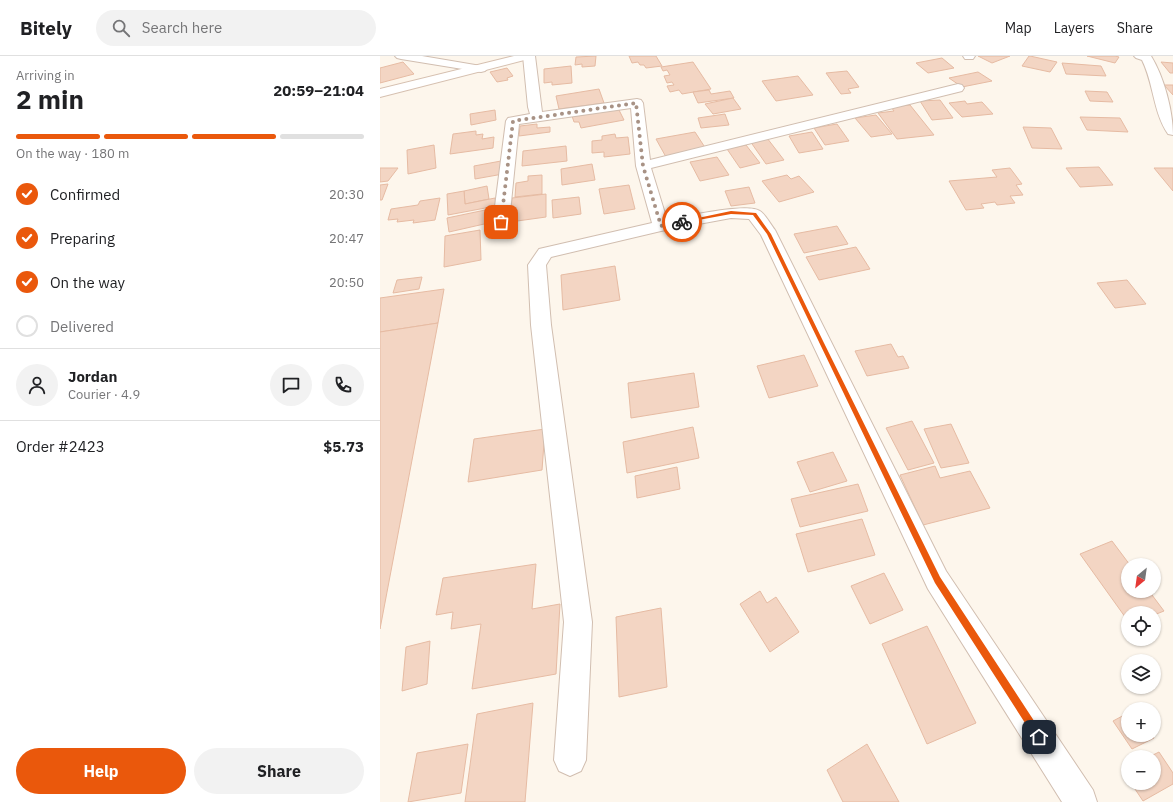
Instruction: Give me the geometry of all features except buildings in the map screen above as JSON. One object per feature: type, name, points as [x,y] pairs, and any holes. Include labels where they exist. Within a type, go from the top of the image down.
[{"type":"street","points":[[401,56],[481,68]]},
{"type":"street","points":[[380,93],[529,56],[534,107],[538,117]]},
{"type":"street","points":[[1140,56],[1146,57],[1150,65],[1157,84],[1167,123],[1173,131]]},
{"type":"street","points":[[643,166],[958,88]]},
{"type":"street","points":[[501,222],[513,121],[636,103],[643,166],[661,226]]},
{"type":"street","points":[[570,760],[578,622],[541,325],[537,265],[545,253],[661,226],[731,213],[754,214],[769,234],[821,344],[937,580],[1081,802]]},
{"type":"way so far","points":[[501,222],[513,121],[636,103],[643,166],[661,226],[682,222]]},
{"type":"route","points":[[682,222],[731,213],[754,214],[769,234],[937,580],[1039,737]]}]
